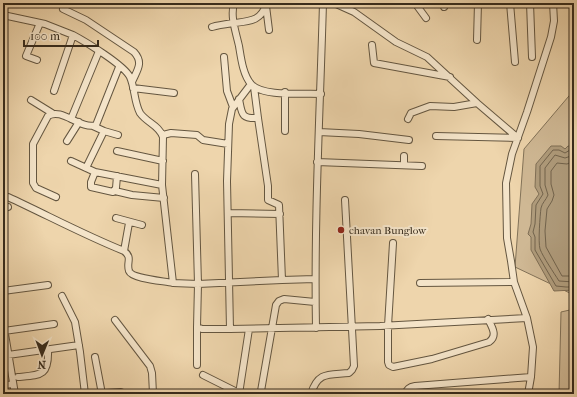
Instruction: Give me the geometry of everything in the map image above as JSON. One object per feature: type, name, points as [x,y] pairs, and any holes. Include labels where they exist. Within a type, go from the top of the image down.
[{"type":"street","points":[[234,3],[234,23],[243,67],[252,85],[258,118],[268,186],[268,200],[279,205],[282,280]]},
{"type":"street","points":[[316,328],[315,279],[317,162],[323,3]]},
{"type":"street","points":[[334,3],[354,12],[396,42],[427,57],[518,138]]},
{"type":"street","points":[[415,3],[426,18]]},
{"type":"street","points":[[477,40],[478,3]]},
{"type":"street","points":[[510,3],[515,62]]},
{"type":"street","points":[[530,3],[532,57]]},
{"type":"street","points":[[528,394],[533,347],[527,318],[514,282],[507,238],[506,183],[512,154],[551,37],[554,21],[553,3]]},
{"type":"street","points":[[212,27],[249,22],[258,18],[263,13],[266,5]]},
{"type":"street","points":[[266,5],[269,30]]},
{"type":"street","points":[[64,9],[86,20],[134,52],[139,58],[140,62],[132,85]]},
{"type":"street","points":[[3,15],[59,28],[99,51],[128,74],[140,112],[146,119],[161,130],[163,161],[162,186],[173,283]]},
{"type":"street","points":[[37,60],[26,56],[40,23]]},
{"type":"street","points":[[54,91],[73,35]]},
{"type":"street","points":[[372,45],[374,63],[450,77]]},
{"type":"street","points":[[71,119],[99,51]]},
{"type":"street","points":[[224,57],[227,91],[233,107]]},
{"type":"street","points":[[93,126],[96,125],[119,67]]},
{"type":"street","points":[[132,85],[174,93]]},
{"type":"street","points":[[252,85],[262,91],[320,94]]},
{"type":"street","points":[[230,329],[228,144],[230,116],[233,107],[252,85]]},
{"type":"street","points":[[285,92],[285,131]]},
{"type":"street","points":[[239,99],[244,116],[246,118],[258,118]]},
{"type":"street","points":[[31,100],[52,114],[118,135]]},
{"type":"street","points":[[408,119],[411,113],[430,106],[454,107],[477,102]]},
{"type":"street","points":[[52,114],[48,116],[33,144],[32,178],[36,188],[56,197]]},
{"type":"street","points":[[67,141],[79,122]]},
{"type":"street","points":[[86,168],[104,131]]},
{"type":"street","points":[[319,132],[359,134],[409,140]]},
{"type":"street","points":[[162,135],[172,133],[197,135],[203,140],[228,144]]},
{"type":"street","points":[[436,136],[518,138]]},
{"type":"street","points":[[117,151],[163,161]]},
{"type":"street","points":[[404,156],[404,165]]},
{"type":"street","points":[[71,161],[95,172],[162,186]]},
{"type":"street","points":[[317,162],[422,166]]},
{"type":"street","points":[[95,172],[90,182],[91,187],[113,192],[115,191],[164,198]]},
{"type":"street","points":[[195,174],[198,284],[197,365]]},
{"type":"street","points":[[115,191],[117,176]]},
{"type":"street","points":[[8,197],[71,228],[124,251],[129,257],[128,269],[132,274],[144,278],[173,283],[198,284],[315,279]]},
{"type":"street","points":[[312,394],[316,381],[321,377],[349,373],[354,366],[345,200]]},
{"type":"street","points":[[228,213],[280,214]]},
{"type":"street","points":[[116,218],[142,225]]},
{"type":"street","points":[[124,251],[130,223]]},
{"type":"street","points":[[393,243],[388,326],[389,365],[392,367],[432,359],[489,342],[492,340],[494,333],[488,319]]},
{"type":"street","points":[[420,283],[514,282]]},
{"type":"street","points":[[3,291],[48,285]]},
{"type":"street","points":[[62,296],[75,322],[85,394]]},
{"type":"street","points":[[261,391],[276,305],[279,301],[284,299],[315,302]]},
{"type":"street","points":[[197,327],[202,329],[316,328],[388,326],[488,319],[527,318]]},
{"type":"street","points":[[115,320],[150,366],[152,373],[153,394]]},
{"type":"street","points":[[3,322],[15,394]]},
{"type":"street","points":[[4,331],[54,324]]},
{"type":"street","points":[[204,375],[239,394],[249,329]]},
{"type":"street","points":[[8,355],[79,345]]},
{"type":"street","points":[[18,377],[39,375],[43,372],[48,364],[48,350]]},
{"type":"street","points":[[95,357],[102,393]]},
{"type":"street","points":[[405,394],[409,387],[415,386],[531,377]]},
{"type":"street","points":[[3,385],[13,384]]},
{"type":"street","points":[[88,394],[121,392],[125,394]]},
{"type":"shaded area","points":[[574,90],[574,295],[515,267],[524,149]]},
{"type":"shaded area","points":[[574,309],[574,394],[559,394],[561,312]]},
{"type":"water","points":[[551,146],[561,146],[565,149],[568,146],[574,146],[574,290],[554,291],[531,250],[531,237],[528,234],[531,224],[532,204],[539,194],[535,187],[536,164]]},
{"type":"place","name":"chavan Bunglow","points":[[341,230]]}]
